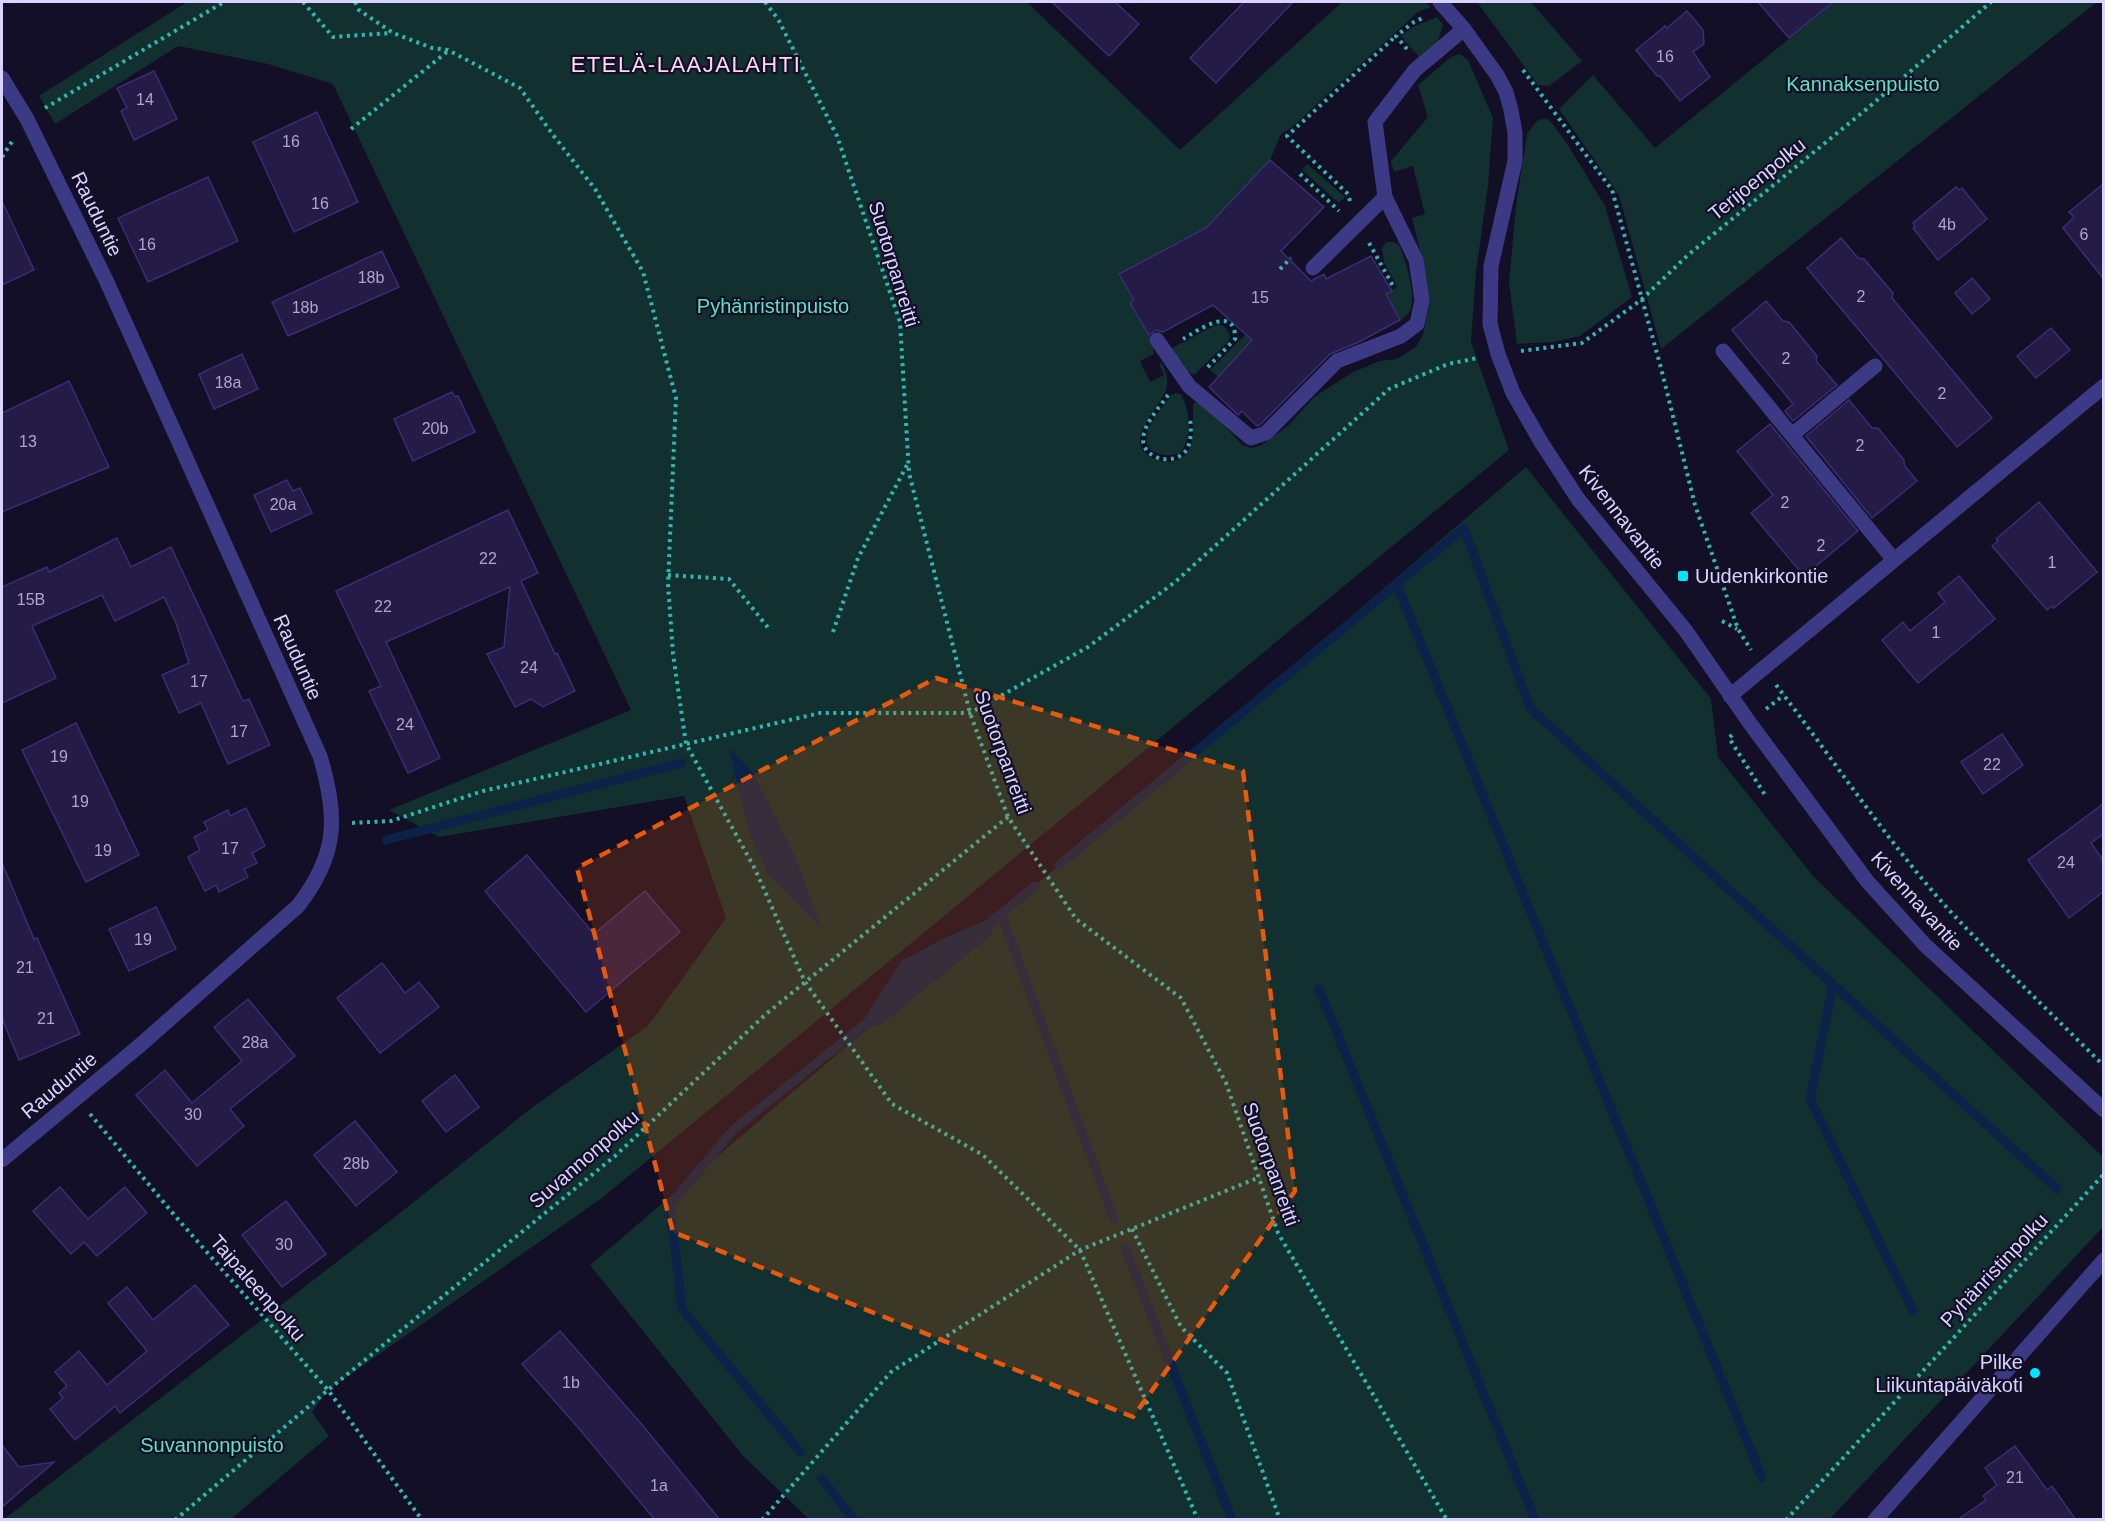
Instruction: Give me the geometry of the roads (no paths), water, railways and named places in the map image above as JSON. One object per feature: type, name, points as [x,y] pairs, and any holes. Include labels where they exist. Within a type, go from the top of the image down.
[{"type":"street","name":"Kivennavantie","points":[[1442,3],[1464,29],[1503,85],[1511,110],[1515,133],[1514,169],[1491,266],[1490,324],[1498,354],[1513,393],[1540,442],[1578,499],[1680,623],[1730,696],[1868,881],[1935,954],[2103,1110]]},
{"type":"street","points":[[1160,345],[1189,386],[1251,438],[1266,434],[1337,361],[1401,336],[1417,324],[1422,300],[1416,260],[1385,197],[1375,122],[1420,65],[1464,29]]},
{"type":"street","name":"Rauduntie","points":[[2,78],[27,119],[106,280],[320,756],[330,790],[333,823],[324,864],[314,886],[298,906],[163,1025],[2,1160]]},
{"type":"street","points":[[1313,268],[1385,197]]},
{"type":"street","points":[[1723,351],[1894,560]]},
{"type":"street","points":[[1792,435],[1875,366]]},
{"type":"street","points":[[1730,696],[2103,386]]},
{"type":"street","points":[[1875,1520],[2103,1260]]},
{"type":"water","points":[[729,748],[753,773],[795,856],[822,929],[768,875],[747,826]]},
{"type":"water","points":[[1001,914],[989,937],[882,1024],[856,1032],[901,961],[949,936]]},
{"type":"waterway","points":[[1059,865],[1464,528],[1530,708],[2057,1189]]},
{"type":"waterway","points":[[1397,585],[1762,1478]]},
{"type":"waterway","points":[[386,840],[681,763]]},
{"type":"waterway","points":[[993,920],[1035,886]]},
{"type":"waterway","points":[[1001,914],[1114,1219]]},
{"type":"waterway","points":[[1833,985],[1810,1099],[1913,1311]]},
{"type":"waterway","points":[[1319,989],[1535,1520]]},
{"type":"waterway","points":[[800,1452],[682,1309],[670,1205],[733,1130],[864,1025]]},
{"type":"waterway","points":[[1125,1248],[1232,1520]]},
{"type":"waterway","points":[[822,1479],[854,1520]]},
{"type":"place","name":"Uudenkirkontie","points":[[1683,576]]},
{"type":"place","name":"Pilke Liikuntapäiväkoti","points":[[2035,1373]]},
{"type":"district","name":"ETELÄ-LAAJALAHTI","points":[[686,64]]},
{"type":"park label","name":"Kannaksenpuisto","points":[[1863,84]]},
{"type":"park label","name":"Pyhänristinpuisto","points":[[773,306]]},
{"type":"park label","name":"Suvannonpuisto","points":[[212,1445]]}]
